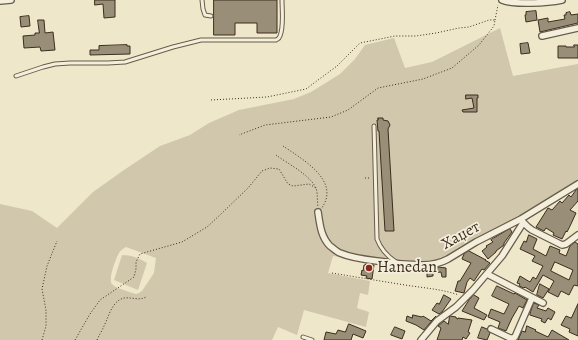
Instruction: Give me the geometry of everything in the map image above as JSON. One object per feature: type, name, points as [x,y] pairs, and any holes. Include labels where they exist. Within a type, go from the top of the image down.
[{"type":"street","points":[[0,1],[11,0]]},
{"type":"street","points":[[500,0],[507,2],[535,3],[562,0]]},
{"type":"street","points":[[542,36],[578,28]]},
{"type":"street","name":"Хаџет","points":[[318,212],[321,232],[324,238],[329,245],[339,253],[354,257],[401,264],[433,264],[445,261],[476,242],[522,221],[578,184]]},
{"type":"street","points":[[522,221],[539,234],[564,245],[578,235]]},
{"type":"street","name":"Хаџет","points":[[421,340],[437,321],[465,298],[486,274],[509,246],[522,221]]},
{"type":"street","points":[[486,274],[543,304]]},
{"type":"street","points":[[491,329],[510,338],[515,337],[532,298]]},
{"type":"lane","points":[[202,0],[205,15],[211,16]]},
{"type":"lane","points":[[16,76],[55,64],[125,62],[201,40],[276,40],[281,35],[282,0]]},
{"type":"lane","points":[[374,126],[378,240],[385,254],[401,264]]},
{"type":"lane","points":[[303,336],[312,340]]},
{"type":"path","points":[[239,136],[265,125],[331,118],[348,110],[378,88],[423,79],[452,68],[479,45],[494,26],[500,0]]},
{"type":"path","points":[[211,100],[267,97],[306,89],[337,66],[360,43],[395,36],[416,36],[469,27],[489,20],[495,20]]},
{"type":"path","points":[[284,146],[312,165],[325,184],[327,193],[325,203],[318,212]]},
{"type":"path","points":[[276,155],[306,176],[316,188],[318,212]]},
{"type":"path","points":[[75,340],[100,300],[134,276],[136,262],[140,254],[182,242],[207,227],[248,188],[262,171],[270,168],[279,169],[288,184],[293,186],[308,184],[316,188]]},
{"type":"path","points":[[365,178],[373,178]]},
{"type":"path","points":[[42,340],[46,326],[46,310],[42,289],[47,266],[57,241]]},
{"type":"path","points":[[332,273],[406,285],[435,288],[460,295],[465,298]]},
{"type":"path","points":[[97,340],[109,313],[119,300],[126,298],[142,299],[146,297]]},
{"type":"shaded area","points":[[500,28],[513,76],[578,64],[578,184],[445,261],[401,264],[333,256],[328,273],[370,281],[368,295],[360,293],[357,308],[369,312],[366,327],[304,310],[297,335],[278,327],[272,340],[0,340],[0,204],[32,211],[57,228],[93,192],[160,146],[190,135],[209,123],[239,110],[294,99],[311,92],[340,74],[355,59],[365,45],[394,38],[405,68],[432,62]],"holes":[[[125,247],[156,258],[154,273],[139,293],[136,294],[116,287],[112,284],[111,278],[114,264],[120,252]]]},
{"type":"shaded area","points":[[122,255],[135,257],[147,263],[138,290],[114,280]]},
{"type":"building","points":[[95,0],[115,0],[115,17],[104,18],[103,4],[95,5]]},
{"type":"building","points":[[214,0],[277,0],[277,33],[257,33],[257,23],[235,23],[235,35],[214,35]]},
{"type":"building","points":[[536,11],[537,20],[526,22],[526,12]]},
{"type":"building","points":[[570,12],[571,15],[578,14],[578,23],[540,32],[538,20],[548,18],[548,22],[565,19],[564,15]]},
{"type":"building","points":[[29,16],[30,26],[21,27],[20,17]]},
{"type":"building","points":[[38,20],[44,20],[45,33],[53,32],[55,50],[41,51],[40,47],[24,48],[23,36],[35,35],[35,33],[39,33]]},
{"type":"building","points":[[528,43],[530,53],[521,54],[520,44]]},
{"type":"building","points":[[574,45],[578,45],[578,58],[558,58],[558,46],[574,47]]},
{"type":"building","points":[[99,46],[130,46],[130,54],[90,55],[90,50],[99,50]]},
{"type":"building","points":[[466,95],[478,95],[477,112],[463,112],[462,110],[474,108],[472,98],[466,99]]},
{"type":"building","points":[[378,118],[383,118],[383,120],[388,121],[390,125],[388,129],[394,231],[385,231]]},
{"type":"building","points":[[578,189],[578,201],[570,210],[576,213],[562,239],[553,235],[554,233],[546,228],[544,231],[536,227],[548,208],[552,210],[560,201],[562,203],[569,195],[571,197]]},
{"type":"building","points":[[510,229],[512,232],[504,245],[488,259],[482,251],[487,247],[486,246],[493,242],[491,240]]},
{"type":"building","points":[[529,235],[537,239],[533,249],[546,256],[550,246],[560,250],[559,253],[566,256],[570,246],[575,242],[578,244],[578,286],[574,285],[569,295],[561,291],[558,297],[548,292],[554,281],[543,275],[533,292],[525,287],[519,286],[520,284],[517,283],[520,276],[530,282],[533,277],[536,279],[543,266],[532,261],[535,256],[520,249],[524,241],[526,242]],"holes":[[[555,262],[573,270],[569,280],[551,271]]]},
{"type":"building","points":[[469,251],[490,263],[484,270],[482,269],[474,281],[470,278],[467,282],[464,293],[455,291],[458,281],[460,281],[471,263],[462,259],[464,254]]},
{"type":"building","name":"Hanedan","points":[[364,265],[374,265],[372,279],[361,275]]},
{"type":"building","points":[[438,267],[446,268],[446,277],[442,277],[441,272],[433,273],[433,276],[427,277],[427,269]]},
{"type":"building","points":[[540,284],[549,289],[543,298],[537,295]]},
{"type":"building","points":[[497,286],[514,294],[515,293],[527,300],[523,308],[519,306],[506,331],[498,328],[500,322],[488,317],[491,309],[504,314],[509,304],[492,296]]},
{"type":"building","points":[[444,295],[451,299],[439,314],[432,310],[437,303],[439,304]]},
{"type":"building","points":[[474,295],[479,298],[474,308],[487,315],[484,320],[462,311]]},
{"type":"building","points":[[534,303],[539,305],[537,308],[546,311],[548,308],[555,312],[551,320],[548,318],[545,323],[541,321],[542,319],[530,315]]},
{"type":"building","points":[[578,304],[578,336],[569,332],[570,329],[561,325],[566,316],[571,318]]},
{"type":"building","points":[[413,315],[423,316],[431,321],[436,316],[424,330],[406,321],[407,316],[412,318]]},
{"type":"building","points":[[450,316],[458,319],[472,320],[468,332],[470,333],[466,339],[463,337],[462,340],[437,340],[441,328],[438,326],[444,321],[448,324]]},
{"type":"building","points":[[349,324],[366,331],[363,338],[353,334],[351,340],[324,340],[326,332],[336,334],[338,330],[345,332]]},
{"type":"building","points":[[527,326],[548,337],[552,330],[569,340],[518,340],[522,331],[525,332]]},
{"type":"building","points":[[395,327],[405,331],[402,339],[391,335]]},
{"type":"building","points":[[482,327],[487,329],[490,333],[487,340],[478,338]]},
{"type":"place","name":"Hanedan","points":[[369,268]]}]
